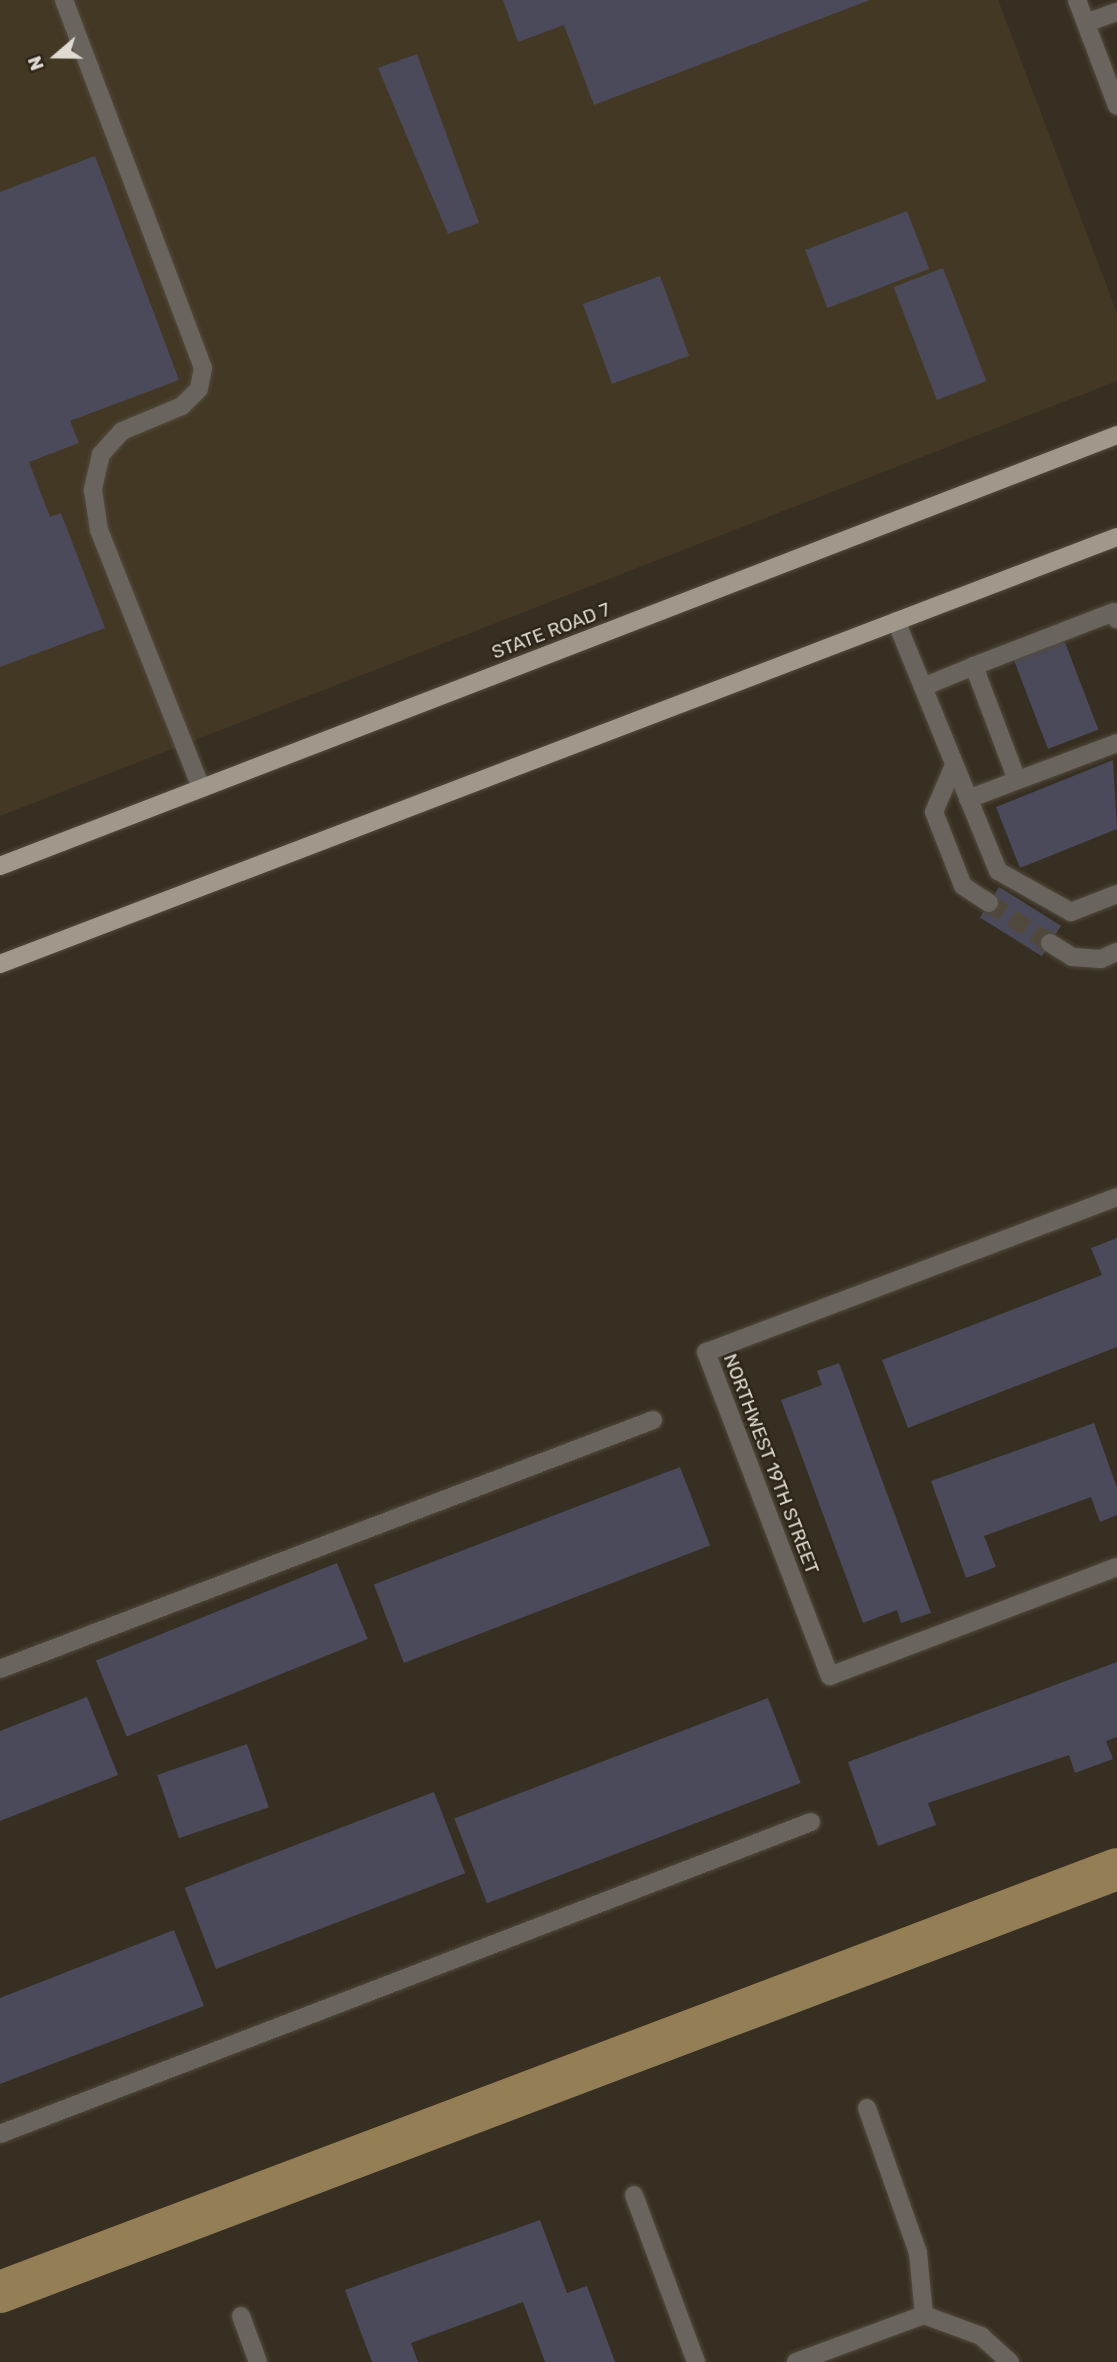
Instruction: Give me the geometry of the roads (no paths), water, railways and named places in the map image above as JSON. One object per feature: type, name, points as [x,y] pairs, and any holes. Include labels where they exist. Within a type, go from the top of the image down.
[{"type":"main road","name":"STATE ROAD 7","points":[[0,866],[1117,435]]},
{"type":"main road","points":[[0,964],[1117,537]]},
{"type":"street","points":[[64,0],[203,368],[199,389],[182,406],[122,431],[101,454],[93,490],[99,530],[201,788]]},
{"type":"street","points":[[1077,0],[1117,106]]},
{"type":"street","points":[[1086,23],[1117,12]]},
{"type":"street","points":[[923,687],[1114,612],[1117,619]]},
{"type":"street","points":[[896,621],[998,871],[1070,912],[1117,894]]},
{"type":"street","points":[[974,666],[1017,780]]},
{"type":"street","points":[[968,799],[1117,743]]},
{"type":"street","points":[[954,765],[934,812],[963,886],[989,903]]},
{"type":"street","points":[[1050,943],[1072,957],[1117,952]]},
{"type":"street","name":"NORTHWEST 19TH STREET","points":[[1117,1197],[706,1352],[830,1676],[1117,1567]]},
{"type":"street","points":[[0,1669],[653,1420]]},
{"type":"street","points":[[0,2134],[811,1822]]},
{"type":"street","points":[[867,2108],[918,2253],[924,2315]]},
{"type":"street","points":[[634,2195],[696,2362]]},
{"type":"street","points":[[796,2362],[924,2315],[981,2336],[1010,2362]]},
{"type":"street","points":[[241,2316],[258,2362]]},
{"type":"waterway","points":[[0,2292],[1117,1869]]},
{"type":"tunnel","points":[[989,903],[1050,943]]}]
